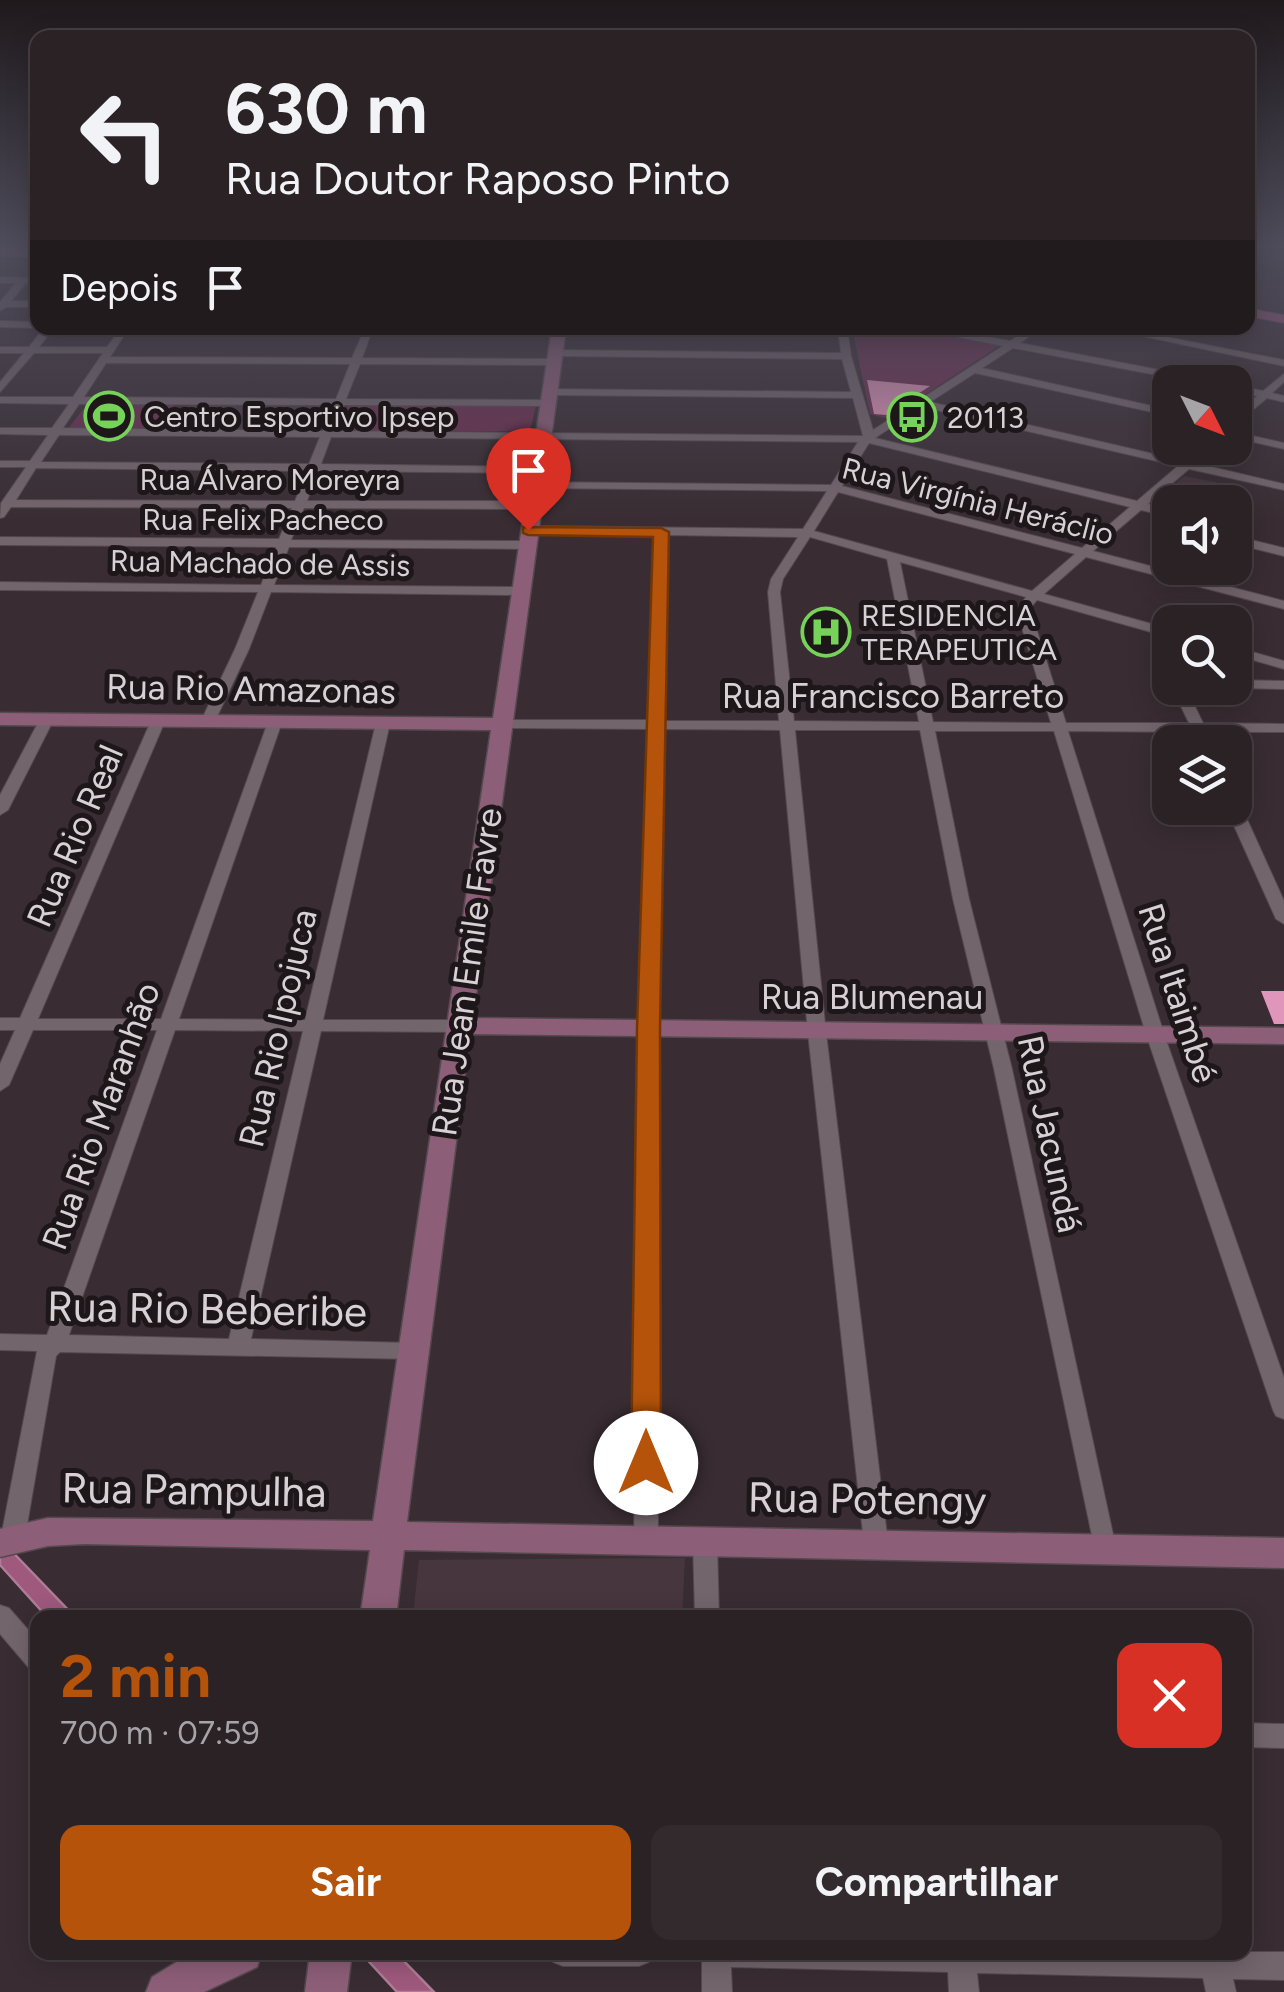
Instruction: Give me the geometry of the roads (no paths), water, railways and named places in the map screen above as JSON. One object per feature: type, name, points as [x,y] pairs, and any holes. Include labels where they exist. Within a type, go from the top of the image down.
[{"type":"main road","name":"Rua Jean Emile Favre","points":[[379,1610],[555,346]]},
{"type":"main road","name":"Rua Rio Amazonas","points":[[0,719],[502,724]]},
{"type":"main road","name":"Rua Blumenau","points":[[460,1026],[560,1023],[817,1033],[1284,1036]]},
{"type":"main road","name":"Rua Pampulha","points":[[6,1540],[84,1530],[388,1539]]},
{"type":"main road","name":"Rua Potengy","points":[[388,1539],[876,1543],[1284,1553]]},
{"type":"main road","points":[[167,1992],[225,1960]]},
{"type":"main road","points":[[326,1992],[330,1960]]},
{"type":"street","points":[[0,389],[5,376],[42,336]]},
{"type":"street","points":[[4,509],[121,336]]},
{"type":"street","points":[[208,721],[221,700],[367,336]]},
{"type":"street","points":[[843,336],[868,438]]},
{"type":"street","points":[[978,336],[1152,370]]},
{"type":"street","points":[[876,1543],[817,1033],[774,592],[776,579],[868,438],[1025,336]]},
{"type":"street","points":[[1149,336],[1284,363]]},
{"type":"street","points":[[0,350],[114,348],[358,362],[555,346],[846,356]]},
{"type":"street","points":[[975,370],[1152,409]]},
{"type":"street","points":[[1252,409],[1284,377]]},
{"type":"street","points":[[0,400],[342,401],[547,390],[856,396]]},
{"type":"street","points":[[1252,392],[1284,399]]},
{"type":"street","points":[[923,404],[1284,496]]},
{"type":"street","points":[[862,416],[877,420],[905,415]]},
{"type":"street","points":[[1252,430],[1284,438]]},
{"type":"street","points":[[0,431],[868,438],[1152,517]]},
{"type":"street","points":[[1252,439],[1284,446]]},
{"type":"street","name":"Rua Virgínia Heráclio","points":[[0,464],[315,468],[836,488],[1284,604]]},
{"type":"street","points":[[1035,596],[1187,465]]},
{"type":"street","points":[[1184,468],[1284,487]]},
{"type":"street","name":"Rua Álvaro Moreyra","points":[[4,509],[300,504],[532,506]]},
{"type":"street","points":[[1135,510],[1152,511]]},
{"type":"street","points":[[646,1542],[648,1028],[661,532]]},
{"type":"street","name":"Rua Felix Pacheco","points":[[0,541],[284,544],[661,532],[808,534],[1152,629]]},
{"type":"street","points":[[1252,534],[1284,542]]},
{"type":"street","points":[[1252,544],[1284,552]]},
{"type":"street","name":"Rua Jacundá","points":[[893,558],[924,726],[995,1033],[1104,1548]]},
{"type":"street","name":"Rua Machado de Assis","points":[[0,586],[520,591]]},
{"type":"street","name":"Rua Itaimbé","points":[[1035,596],[1026,606],[1025,615],[1155,1034],[1284,1410]]},
{"type":"street","points":[[1252,656],[1284,665]]},
{"type":"street","points":[[1252,684],[1284,685]]},
{"type":"street","points":[[221,700],[238,722]]},
{"type":"street","points":[[0,810],[47,719]]},
{"type":"street","name":"Rua Rio Real","points":[[0,1085],[158,721]]},
{"type":"street","name":"Rua Rio Maranhão","points":[[6,1540],[46,1354],[56,1342],[275,722]]},
{"type":"street","name":"Rua Rio Ipojuca","points":[[238,1348],[383,722]]},
{"type":"street","name":"Rua Francisco Barreto","points":[[502,724],[1152,727]]},
{"type":"street","name":"Rua Francisco Barreto","points":[[1252,728],[1284,728]]},
{"type":"street","points":[[1242,825],[1284,919]]},
{"type":"street","points":[[0,1024],[460,1026]]},
{"type":"street","name":"Rua Rio Beberibe","points":[[0,1342],[412,1352]]},
{"type":"street","points":[[705,1542],[707,1610]]},
{"type":"street","points":[[0,1616],[30,1651]]},
{"type":"street","points":[[1252,1735],[1284,1736]]},
{"type":"street","points":[[716,1960],[717,1992]]},
{"type":"street","points":[[936,1960],[1218,1979],[1284,1966]]},
{"type":"street","points":[[962,1961],[964,1992]]},
{"type":"place","name":"Centro Esportivo Ipsep","points":[[109,416]]},
{"type":"place","name":"20113","points":[[912,417]]},
{"type":"place","name":"RESIDENCIA TERAPEUTICA","points":[[826,632]]}]
